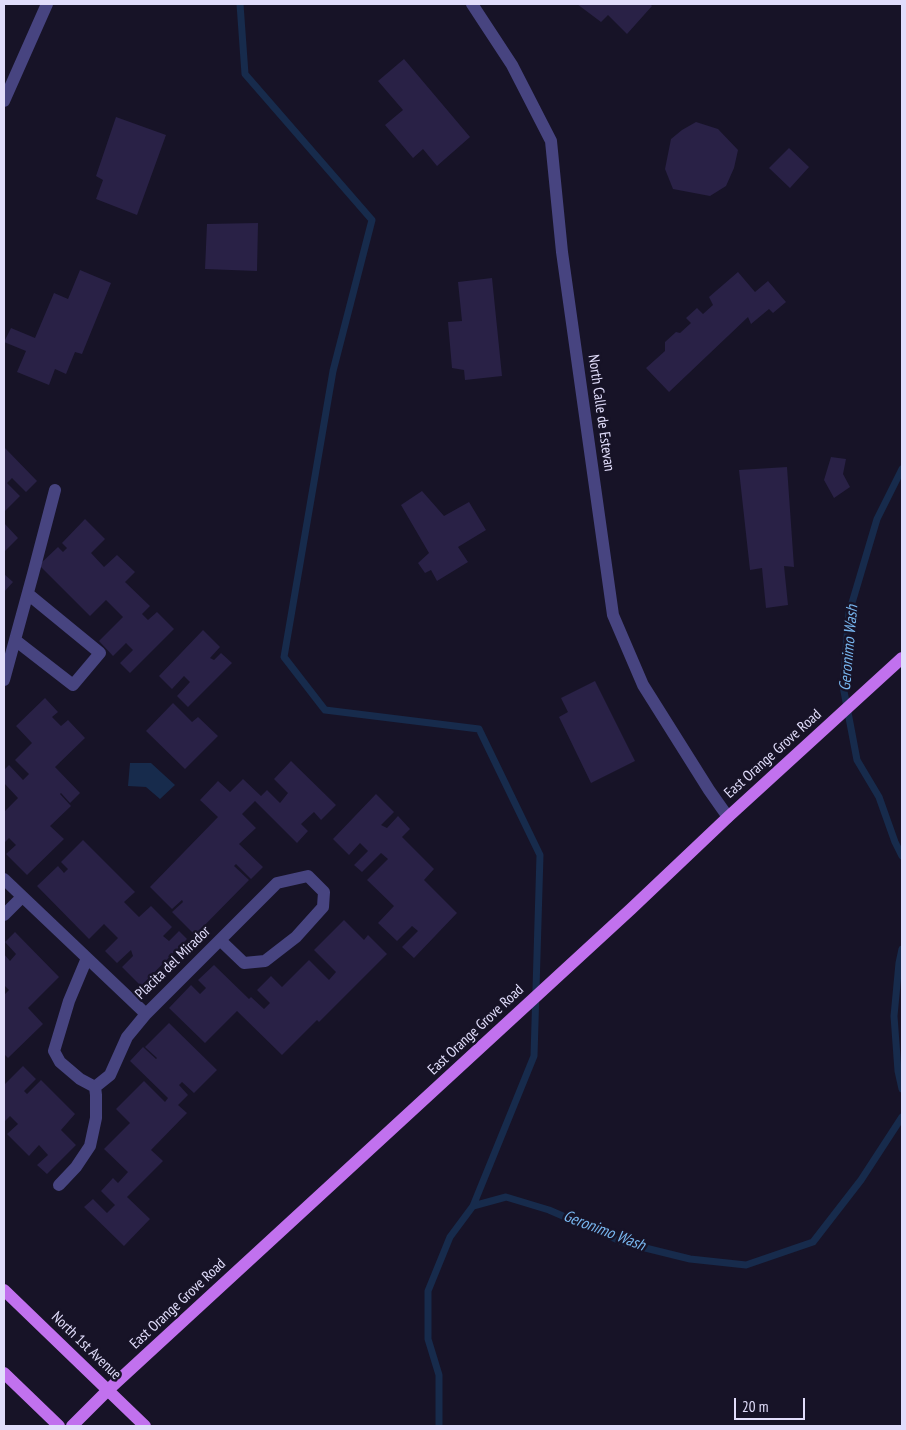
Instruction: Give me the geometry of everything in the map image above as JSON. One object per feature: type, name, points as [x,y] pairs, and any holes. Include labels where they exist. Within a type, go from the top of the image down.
[{"type":"main road","name":"East Orange Grove Road","points":[[72,1426],[108,1390],[902,658]]},
{"type":"main road","name":"North 1st Avenue","points":[[4,1290],[145,1426]]},
{"type":"main road","points":[[4,1373],[59,1426]]},
{"type":"street","points":[[4,101],[47,4]]},
{"type":"street","name":"North Calle de Estevan","points":[[472,4],[512,65],[550,141],[562,252],[613,615],[643,685],[728,817]]},
{"type":"street","points":[[5,669],[28,594],[55,490]]},
{"type":"street","points":[[15,640],[73,685],[100,653],[28,594]]},
{"type":"street","name":"Placita del Mirador","points":[[4,879],[146,1014],[220,940],[277,883],[308,876],[324,892],[323,907],[296,937],[265,961],[244,963],[220,940]]},
{"type":"street","points":[[4,915],[22,897]]},
{"type":"street","points":[[86,958],[69,1002],[54,1051],[60,1062],[80,1079],[95,1087]]},
{"type":"street","points":[[95,1087],[110,1075],[127,1037],[146,1014]]},
{"type":"street","points":[[59,1185],[76,1167],[90,1146],[96,1118],[95,1087]]},
{"type":"water","points":[[130,763],[151,763],[175,785],[160,799],[146,787],[128,786]]},
{"type":"building","points":[[577,4],[650,4],[652,6],[627,34],[608,15],[601,22]]},
{"type":"building","points":[[404,59],[470,137],[437,166],[423,149],[413,158],[385,125],[403,110],[378,81]]},
{"type":"building","points":[[116,117],[166,135],[137,215],[96,199],[103,180],[96,176]]},
{"type":"building","points":[[696,122],[718,129],[738,150],[734,168],[726,186],[710,196],[673,189],[665,169],[671,139]]},
{"type":"building","points":[[789,148],[809,167],[790,188],[769,168]]},
{"type":"building","points":[[258,223],[257,271],[205,269],[207,224]]},
{"type":"building","points":[[80,270],[111,283],[82,354],[75,352],[66,374],[55,369],[49,385],[17,372],[26,351],[4,342],[11,328],[35,338],[54,293],[68,299]]},
{"type":"building","points":[[738,272],[755,292],[768,281],[786,302],[773,313],[769,309],[751,324],[748,317],[669,392],[646,368],[665,351],[665,342],[676,332],[680,333],[691,323],[686,318],[697,308],[703,314],[713,305],[709,297]]},
{"type":"building","points":[[492,278],[502,376],[465,380],[464,370],[452,368],[448,322],[462,321],[458,282]]},
{"type":"building","points":[[4,447],[37,481],[26,492],[12,478],[7,483],[20,496],[4,512]]},
{"type":"building","points":[[831,457],[846,459],[843,474],[850,487],[834,498],[824,480]]},
{"type":"building","points":[[787,467],[794,567],[784,566],[788,605],[766,608],[762,568],[750,570],[739,470]]},
{"type":"building","points":[[422,491],[444,516],[469,502],[486,530],[458,547],[468,562],[437,581],[431,570],[425,573],[418,563],[429,553],[401,505]]},
{"type":"building","points":[[85,519],[105,539],[91,553],[104,567],[117,555],[135,572],[125,582],[150,606],[142,614],[148,620],[157,612],[174,629],[130,673],[120,663],[133,650],[126,643],[113,656],[99,641],[123,617],[106,600],[90,616],[39,565],[58,547],[63,552],[67,548],[62,543]]},
{"type":"building","points":[[4,523],[18,538],[4,552]]},
{"type":"building","points":[[4,574],[13,582],[4,592]]},
{"type":"building","points":[[203,630],[220,647],[210,658],[214,660],[221,653],[232,663],[188,707],[177,696],[190,682],[184,676],[172,689],[159,676]]},
{"type":"building","points":[[595,681],[635,761],[591,783],[559,717],[568,712],[561,698]]},
{"type":"building","points":[[45,698],[58,712],[52,717],[61,726],[68,720],[85,738],[55,767],[80,793],[70,803],[60,794],[71,806],[50,826],[64,839],[27,875],[6,854],[16,845],[9,838],[4,843],[4,812],[18,798],[4,783],[4,770],[9,765],[23,780],[29,774],[15,760],[32,743],[16,726]]},
{"type":"building","points":[[173,703],[192,722],[198,717],[218,736],[185,769],[146,731]]},
{"type":"building","points":[[291,761],[336,805],[321,820],[314,812],[301,824],[308,831],[297,843],[255,801],[242,814],[256,828],[239,844],[263,867],[251,879],[236,864],[234,866],[249,880],[195,935],[172,912],[183,902],[182,900],[172,909],[150,887],[218,817],[200,800],[218,781],[230,792],[243,779],[261,796],[267,790],[280,803],[288,793],[274,779]]},
{"type":"building","points":[[376,794],[394,812],[381,825],[387,828],[398,816],[410,829],[402,837],[434,869],[424,880],[457,913],[414,958],[402,947],[418,931],[412,926],[397,941],[378,923],[394,906],[367,880],[388,859],[381,853],[362,872],[354,865],[368,851],[360,843],[349,855],[333,839]]},
{"type":"building","points":[[83,840],[135,892],[124,902],[139,917],[151,906],[172,927],[163,936],[169,941],[179,931],[187,939],[141,986],[122,967],[133,956],[131,950],[117,963],[105,951],[118,938],[104,924],[89,939],[37,886],[58,866],[64,873],[68,869],[61,862]]},
{"type":"building","points":[[344,920],[364,940],[368,935],[387,954],[319,1022],[317,1020],[282,1055],[237,1011],[205,1043],[169,1008],[191,985],[200,994],[206,988],[198,980],[214,965],[249,999],[251,997],[264,1009],[270,1003],[257,990],[271,976],[282,987],[309,960],[329,980],[336,972],[314,950]]},
{"type":"building","points":[[15,932],[59,977],[28,1008],[43,1024],[8,1058],[4,1054],[4,995],[9,990],[4,985],[4,954],[10,961],[16,954],[5,942]]},
{"type":"building","points":[[169,1023],[217,1070],[194,1093],[182,1082],[179,1085],[188,1095],[178,1105],[187,1113],[151,1150],[163,1161],[127,1197],[150,1219],[124,1246],[84,1207],[93,1199],[107,1213],[115,1205],[101,1191],[113,1178],[118,1183],[128,1172],[104,1149],[130,1123],[116,1109],[144,1081],[165,1102],[168,1098],[130,1061],[143,1047],[156,1059],[145,1047]]},
{"type":"building","points":[[23,1066],[36,1079],[24,1091],[27,1094],[41,1080],[75,1114],[61,1130],[76,1145],[47,1174],[37,1165],[48,1155],[39,1145],[29,1156],[7,1134],[18,1124],[10,1116],[4,1122],[4,1085]]},
{"type":"waterway","points":[[240,4],[245,74],[372,220],[333,371],[284,657],[325,710],[479,729],[540,855],[534,1056],[473,1206]]},
{"type":"waterway","name":"Geronimo Wash","points":[[902,469],[877,519],[849,613],[843,686],[857,760],[879,797],[902,856]]},
{"type":"waterway","name":"Geronimo Wash","points":[[902,949],[894,1016],[898,1071],[902,1089]]},
{"type":"waterway","name":"Geronimo Wash","points":[[439,1426],[439,1375],[428,1339],[428,1291],[450,1237],[473,1206],[506,1197],[549,1210],[625,1243],[690,1259],[746,1265],[813,1242],[861,1180],[902,1117]]}]
